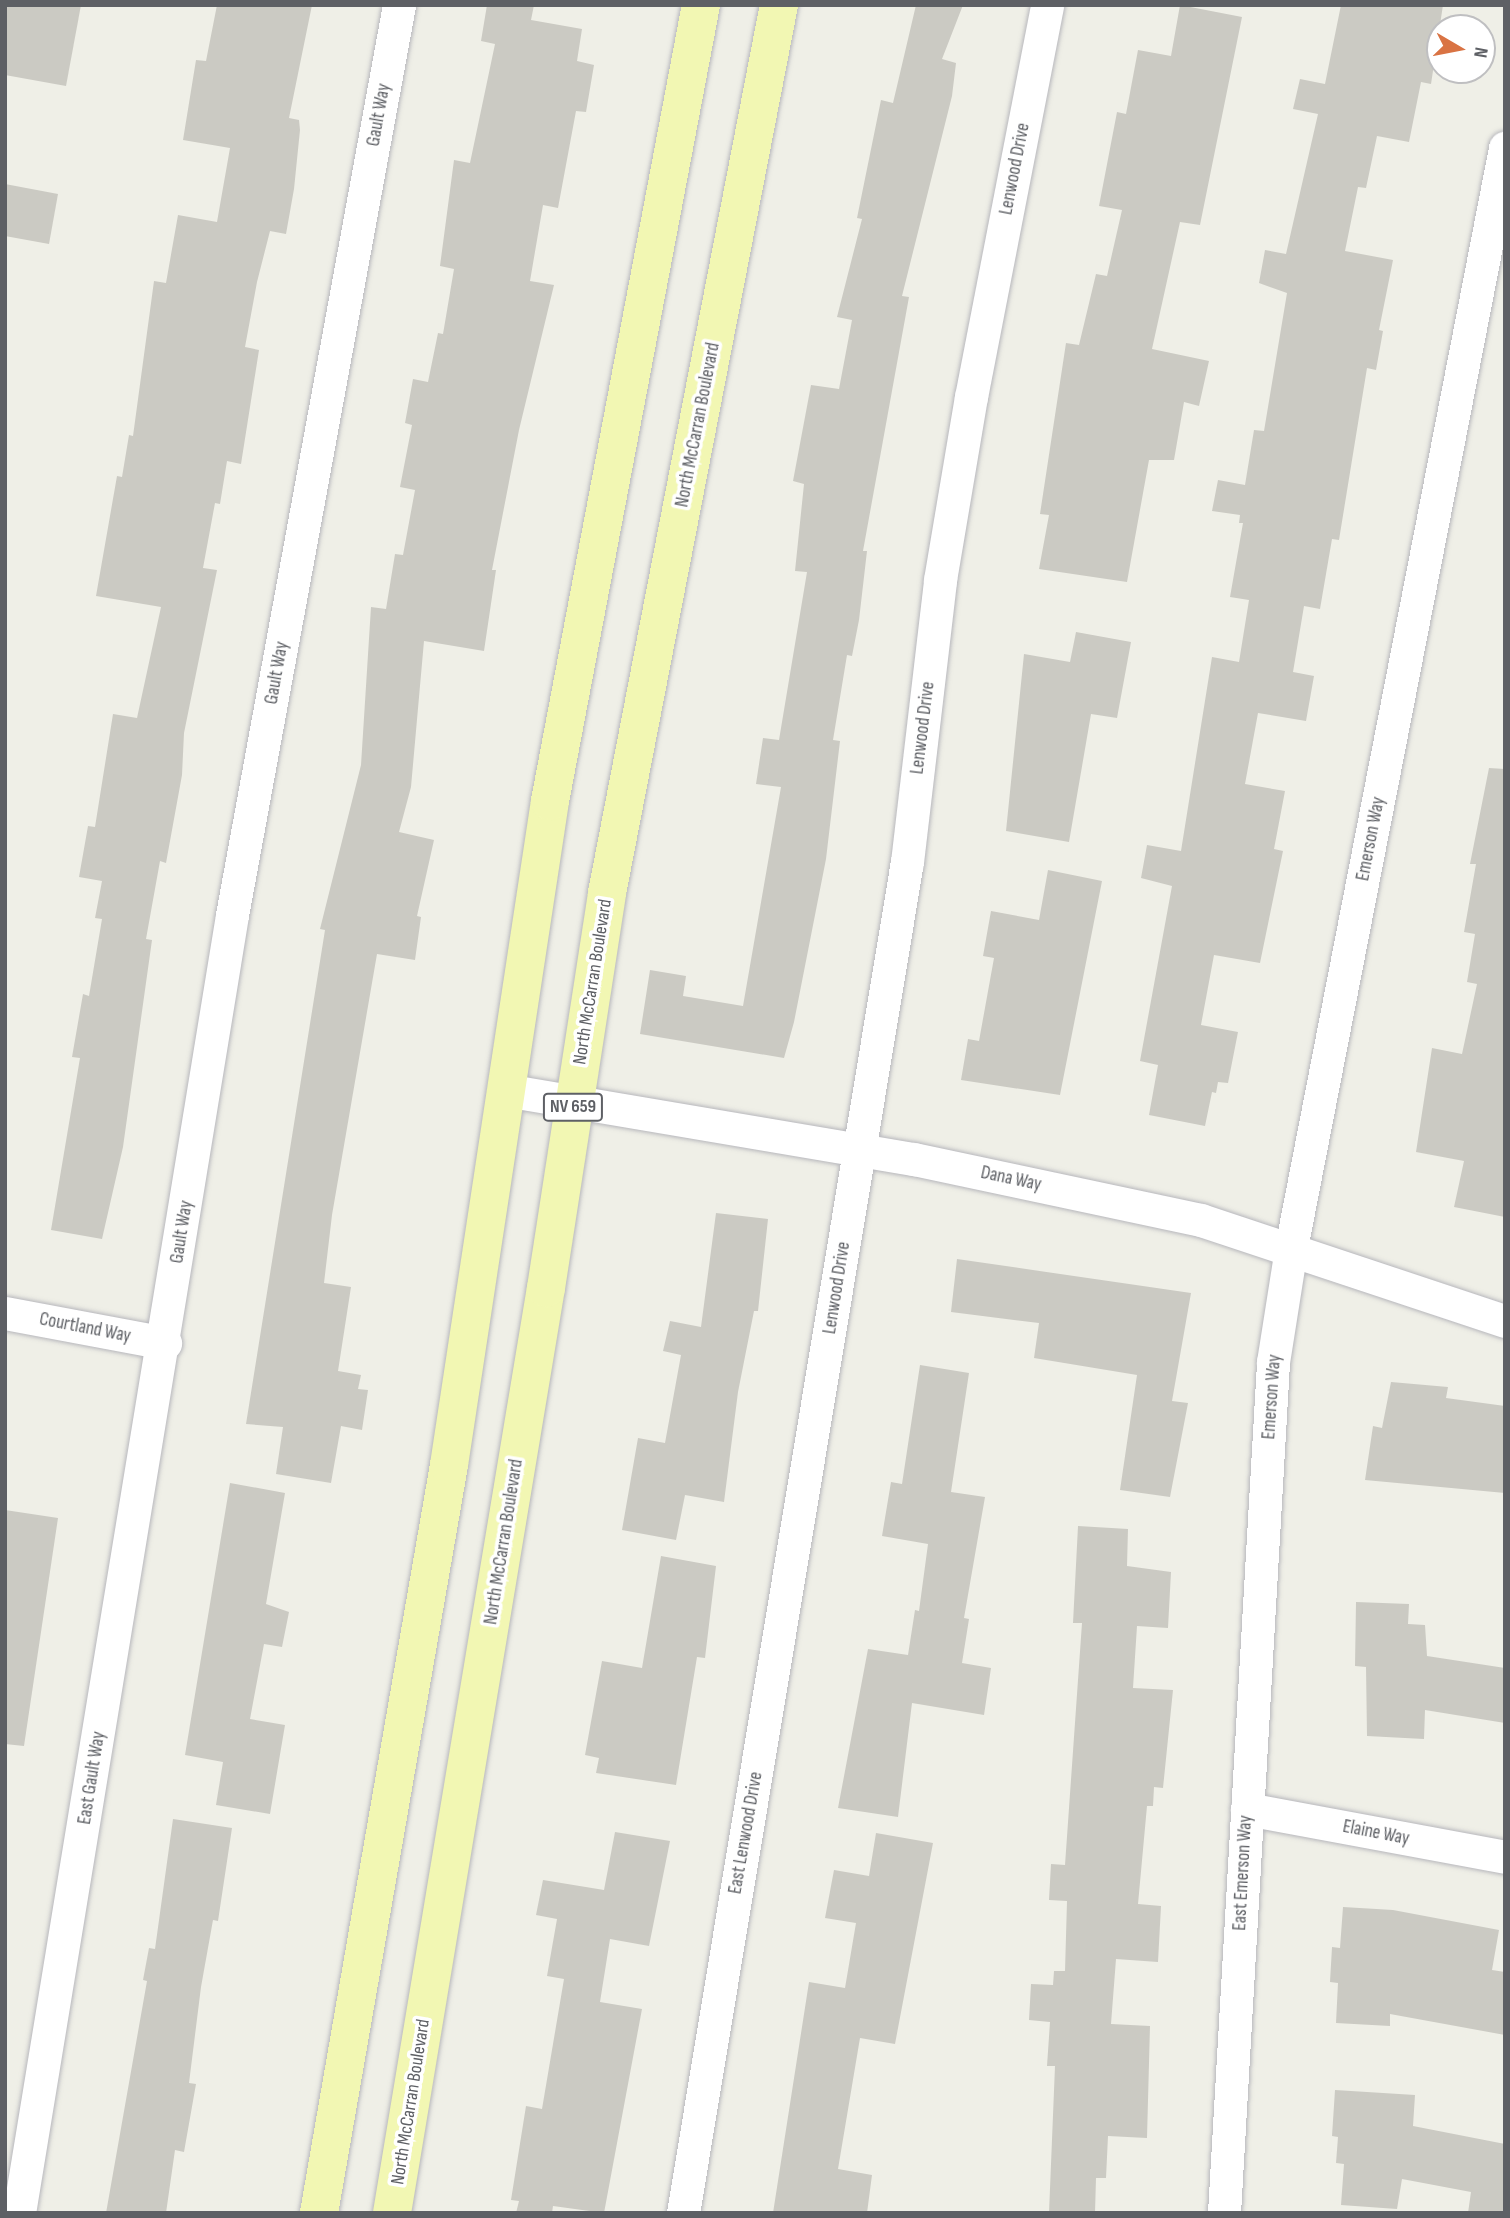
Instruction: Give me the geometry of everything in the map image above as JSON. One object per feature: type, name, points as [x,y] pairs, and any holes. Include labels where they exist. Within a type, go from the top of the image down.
[{"type":"main road","points":[[319,2213],[449,1465],[550,801],[701,5]]},
{"type":"main road","name":"North McCarran Boulevard","points":[[392,2213],[607,893],[779,5]]},
{"type":"street","name":"Gault Way","points":[[165,1343],[233,915],[399,5]]},
{"type":"street","name":"Lenwood Drive","points":[[810,1453],[907,862],[945,554],[1047,5]]},
{"type":"street","name":"Emerson Way","points":[[1263,1534],[1273,1362],[1291,1248],[1505,148]]},
{"type":"street","name":"Dana Way","points":[[505,1090],[861,1149],[1201,1220],[1505,1321]]},
{"type":"street","name":"Courtland Way","points":[[5,1313],[165,1343]]},
{"type":"street","name":"East Gault Way","points":[[19,2213],[165,1343]]},
{"type":"street","name":"East Lenwood Drive","points":[[683,2213],[810,1453]]},
{"type":"street","name":"East Emerson Way","points":[[1224,2213],[1263,1534]]},
{"type":"street","name":"Elaine Way","points":[[1247,1809],[1505,1857]]},
{"type":"building","points":[[5,5],[81,5],[66,86],[5,75]]},
{"type":"building","points":[[217,5],[312,5],[289,118],[299,120],[300,130],[294,189],[286,234],[270,231],[257,282],[245,347],[259,350],[241,464],[227,461],[220,504],[215,503],[203,568],[217,570],[184,733],[182,775],[166,863],[160,861],[146,939],[152,940],[123,1147],[102,1239],[51,1230],[80,1058],[72,1057],[83,994],[89,996],[102,919],[95,918],[102,881],[79,877],[88,826],[95,827],[113,714],[137,718],[161,607],[96,596],[117,476],[122,477],[129,435],[133,436],[154,281],[166,283],[178,215],[217,222],[230,148],[183,140],[196,60],[206,61]]},
{"type":"building","points":[[487,5],[534,5],[531,20],[582,29],[577,61],[594,65],[586,112],[576,111],[558,208],[543,205],[530,281],[554,285],[519,430],[492,570],[496,570],[484,651],[424,641],[411,787],[399,832],[434,840],[417,916],[421,917],[415,960],[377,954],[332,1215],[324,1283],[351,1287],[338,1371],[361,1375],[358,1389],[368,1390],[362,1430],[341,1426],[331,1483],[276,1474],[283,1427],[246,1424],[325,930],[320,929],[361,765],[371,607],[386,609],[395,554],[403,555],[415,490],[400,487],[412,425],[405,423],[413,379],[428,382],[438,333],[443,334],[454,269],[440,266],[454,160],[470,163],[495,44],[481,41]]},
{"type":"building","points":[[916,5],[963,5],[942,59],[956,63],[952,96],[902,296],[909,297],[863,551],[867,551],[859,620],[852,656],[847,655],[833,740],[840,741],[826,859],[794,1022],[784,1058],[640,1034],[650,970],[686,976],[683,996],[743,1006],[781,787],[756,784],[763,738],[779,740],[807,572],[795,571],[804,484],[793,481],[811,385],[839,389],[852,320],[837,317],[862,219],[857,218],[881,100],[893,103]]},
{"type":"building","points":[[1180,5],[1242,17],[1200,225],[1180,222],[1152,349],[1209,361],[1199,406],[1184,402],[1174,460],[1149,460],[1127,582],[1039,569],[1049,515],[1040,514],[1066,343],[1079,345],[1096,274],[1107,276],[1122,210],[1099,206],[1117,112],[1126,114],[1138,50],[1171,56]]},
{"type":"building","points":[[1341,5],[1443,5],[1442,14],[1426,14],[1426,83],[1421,82],[1409,142],[1377,136],[1366,188],[1358,187],[1345,251],[1393,260],[1379,330],[1383,331],[1376,370],[1367,368],[1339,540],[1332,539],[1320,609],[1304,606],[1293,672],[1314,676],[1306,721],[1258,713],[1245,784],[1285,791],[1274,849],[1283,851],[1260,963],[1214,955],[1201,1025],[1238,1032],[1228,1083],[1218,1082],[1216,1093],[1212,1092],[1205,1126],[1149,1115],[1158,1065],[1140,1061],[1172,886],[1141,878],[1147,845],[1181,851],[1212,657],[1239,662],[1249,600],[1230,597],[1243,523],[1239,523],[1240,515],[1212,511],[1218,480],[1245,485],[1254,430],[1264,431],[1287,293],[1259,283],[1265,250],[1286,254],[1318,114],[1293,109],[1300,79],[1325,84]]},
{"type":"building","points":[[5,184],[58,194],[49,244],[5,236]]},
{"type":"building","points":[[1076,632],[1131,642],[1117,718],[1091,714],[1069,842],[1006,831],[1024,654],[1070,662]]},
{"type":"building","points":[[1489,768],[1505,769],[1505,1217],[1454,1207],[1464,1161],[1416,1152],[1432,1048],[1462,1054],[1477,984],[1467,982],[1475,934],[1464,932],[1476,864],[1470,864]]},
{"type":"building","points":[[1048,870],[1102,881],[1060,1095],[961,1080],[968,1039],[979,1041],[994,958],[983,956],[991,911],[1039,920]]},
{"type":"building","points":[[716,1213],[768,1219],[758,1311],[754,1311],[738,1392],[724,1502],[685,1495],[676,1540],[622,1530],[638,1438],[665,1443],[681,1355],[663,1351],[670,1321],[701,1327]]},
{"type":"building","points":[[957,1259],[1191,1293],[1172,1401],[1188,1403],[1170,1497],[1120,1490],[1137,1375],[1034,1358],[1039,1323],[951,1312]]},
{"type":"building","points":[[920,1365],[969,1373],[951,1492],[985,1497],[964,1618],[969,1619],[962,1663],[991,1668],[984,1715],[912,1703],[898,1817],[838,1808],[868,1649],[908,1655],[915,1610],[919,1611],[928,1544],[882,1536],[891,1482],[902,1484]]},
{"type":"building","points":[[1391,1382],[1448,1387],[1446,1398],[1505,1406],[1505,1493],[1365,1480],[1373,1426],[1382,1428]]},
{"type":"building","points":[[230,1483],[285,1493],[266,1604],[289,1612],[282,1647],[264,1644],[250,1719],[285,1725],[270,1814],[216,1805],[223,1762],[185,1755]]},
{"type":"building","points":[[5,1510],[58,1518],[24,1746],[5,1744]]},
{"type":"building","points":[[1078,1526],[1128,1529],[1127,1566],[1171,1572],[1168,1628],[1137,1626],[1133,1688],[1173,1690],[1163,1788],[1154,1787],[1153,1806],[1147,1806],[1138,1904],[1161,1906],[1158,1962],[1116,1959],[1111,2024],[1150,2026],[1147,2138],[1108,2136],[1106,2178],[1096,2178],[1095,2213],[1049,2213],[1055,2066],[1047,2066],[1050,2022],[1029,2020],[1031,1984],[1053,1985],[1054,1971],[1065,1971],[1067,1901],[1049,1900],[1051,1864],[1065,1865],[1082,1623],[1073,1623]]},
{"type":"building","points":[[661,1556],[716,1566],[705,1658],[697,1657],[676,1785],[596,1773],[599,1758],[585,1755],[602,1661],[642,1668]]},
{"type":"building","points":[[1356,1602],[1409,1604],[1408,1624],[1425,1625],[1427,1656],[1505,1668],[1505,1723],[1425,1710],[1424,1739],[1367,1736],[1366,1667],[1355,1666]]},
{"type":"building","points":[[173,1819],[232,1828],[218,1921],[213,1920],[201,1987],[189,2083],[196,2084],[184,2152],[175,2150],[166,2213],[106,2213],[147,1981],[143,1980],[149,1948],[155,1949]]},
{"type":"building","points":[[615,1832],[670,1841],[649,1946],[610,1939],[600,2002],[642,2009],[604,2213],[553,2206],[552,2213],[516,2213],[519,2201],[511,2200],[526,2106],[542,2109],[564,1979],[547,1976],[557,1919],[536,1915],[543,1880],[604,1890]]},
{"type":"building","points":[[876,1833],[933,1843],[895,2044],[860,2038],[838,2169],[872,2175],[867,2213],[773,2213],[809,1982],[845,1988],[856,1923],[825,1918],[834,1870],[869,1876]]},
{"type":"building","points":[[1343,1907],[1393,1910],[1499,1930],[1492,1970],[1505,1972],[1505,2035],[1390,2014],[1390,2026],[1336,2023],[1338,1983],[1330,1982],[1332,1947],[1340,1948]]},
{"type":"building","points":[[1335,2090],[1415,2095],[1413,2126],[1505,2144],[1505,2213],[1468,2213],[1471,2192],[1402,2179],[1397,2209],[1341,2205],[1344,2164],[1336,2163],[1338,2137],[1332,2136]]}]
